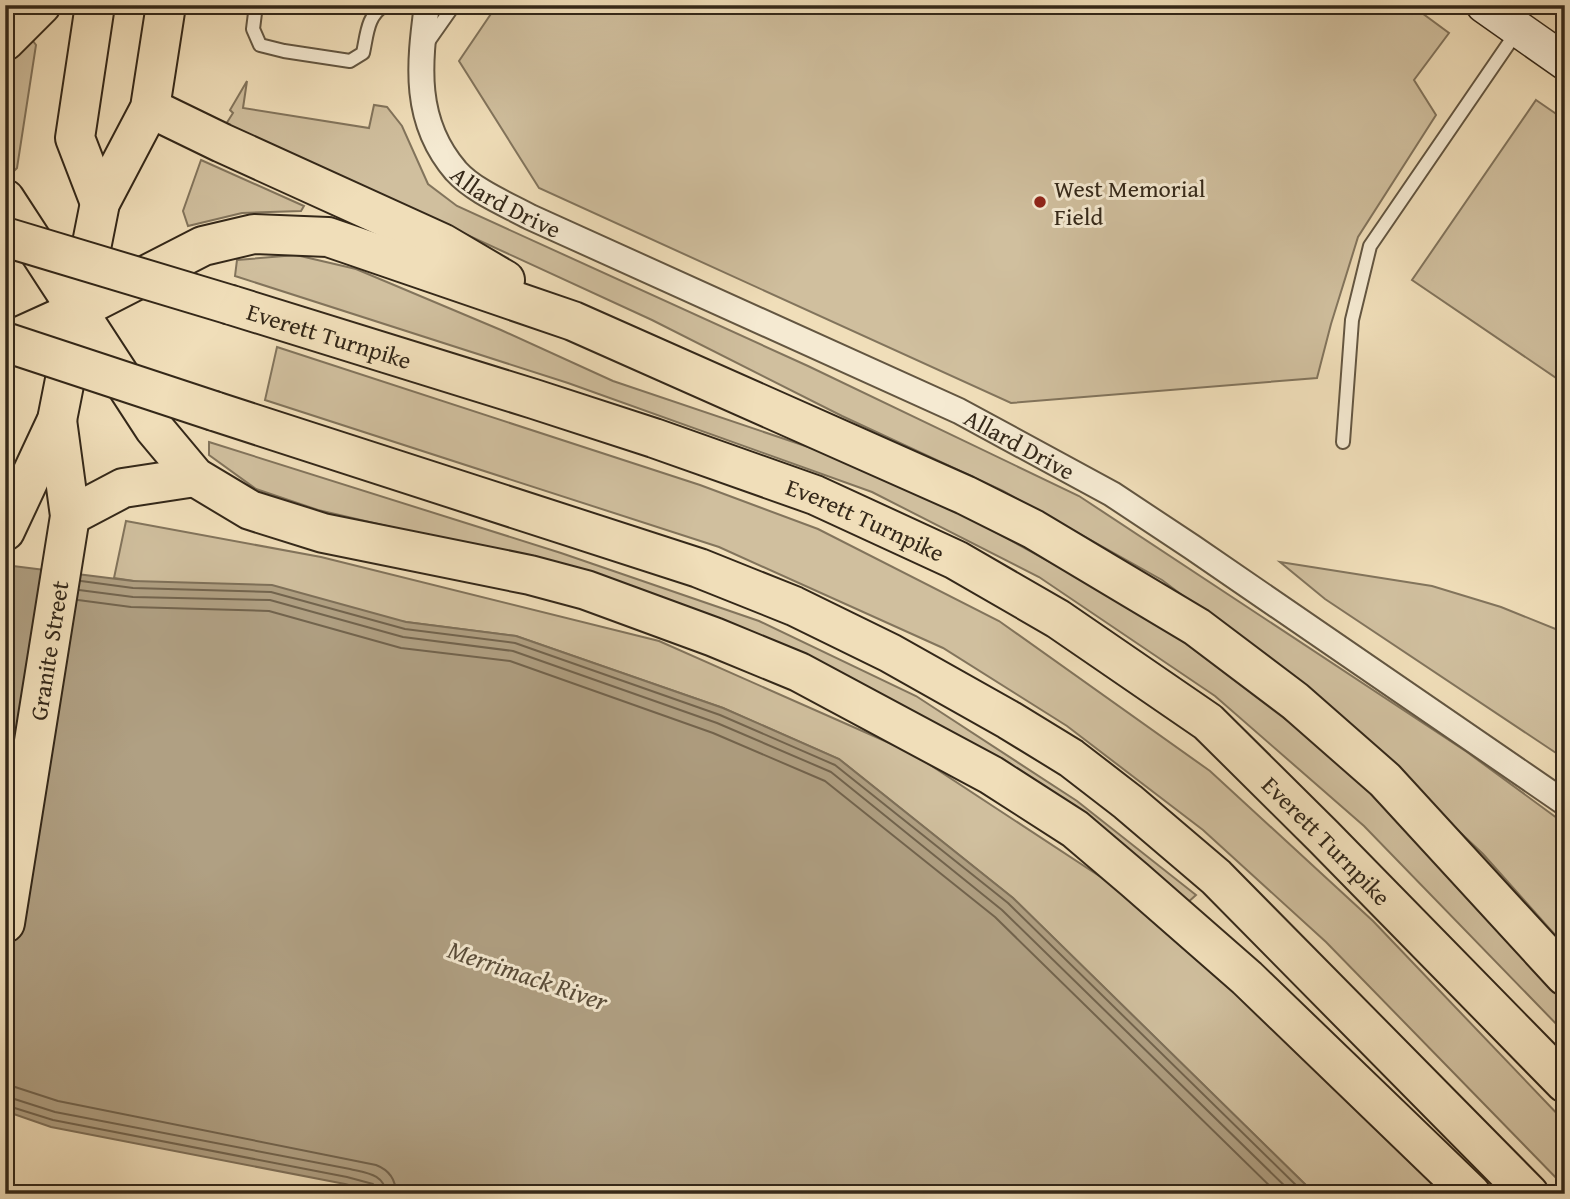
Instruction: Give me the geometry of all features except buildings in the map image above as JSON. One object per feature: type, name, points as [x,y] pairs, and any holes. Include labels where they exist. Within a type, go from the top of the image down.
[{"type":"main road","points":[[5,41],[41,5]]},
{"type":"main road","points":[[95,5],[75,138],[100,203]]},
{"type":"main road","name":"Granite Street","points":[[5,531],[57,420],[100,203],[150,108],[166,5]]},
{"type":"main road","points":[[1484,5],[1565,62]]},
{"type":"main road","points":[[150,108],[442,243],[573,321]]},
{"type":"main road","points":[[5,199],[154,428],[195,477],[250,510],[323,533],[530,575],[586,590],[714,637],[799,671],[991,775],[1075,829],[1135,880],[1247,978],[1471,1194]]},
{"type":"main road","points":[[5,342],[78,310],[203,246],[254,234],[328,237],[573,321],[965,495],[1033,529],[1197,627],[1295,701],[1385,780],[1565,976]]},
{"type":"main road","name":"Everett Turnpike","points":[[5,237],[548,404],[815,495],[956,560],[1058,618],[1208,722],[1565,1083]]},
{"type":"main road","points":[[5,342],[699,568],[794,606],[890,653],[1071,758],[1128,802],[1216,877],[1529,1194]]},
{"type":"main road","name":"Granite Street","points":[[5,923],[70,516],[57,420]]},
{"type":"main road","points":[[70,516],[123,488],[195,477]]},
{"type":"street","name":"Allard Drive","points":[[426,7],[420,54],[421,96],[429,125],[457,171],[485,192],[530,217],[959,411],[1112,494],[1204,554],[1565,803]]},
{"type":"lane","points":[[256,5],[253,29],[260,44],[284,51],[350,61],[363,53],[370,19],[385,5]]},
{"type":"lane","points":[[401,5],[426,7]]},
{"type":"lane","points":[[420,54],[454,5]]},
{"type":"lane","points":[[1343,442],[1352,320],[1370,246],[1518,29]]},
{"type":"shaded area","points":[[497,5],[1411,5],[1449,33],[1414,80],[1436,115],[1358,237],[1317,378],[1011,403],[539,188],[459,61]]},
{"type":"shaded area","points":[[33,41],[36,45],[17,168],[12,173],[5,166],[5,65]]},
{"type":"shaded area","points":[[247,81],[243,108],[369,128],[374,105],[387,107],[402,126],[428,184],[457,206],[808,366],[1079,496],[1467,752],[1565,824],[1565,946],[1483,854],[1311,692],[1162,580],[1003,491],[842,416],[652,320],[226,124],[233,113],[230,110]]},
{"type":"shaded area","points":[[1536,100],[1565,120],[1565,384],[1412,280]]},
{"type":"shaded area","points":[[201,160],[304,206],[301,211],[242,213],[188,226],[183,211]]},
{"type":"shaded area","points":[[296,255],[356,269],[613,381],[832,455],[959,512],[1152,618],[1383,793],[1565,990],[1565,1033],[1364,826],[1215,696],[1039,577],[872,492],[568,383],[235,276],[237,260]]},
{"type":"shaded area","points":[[277,347],[700,485],[818,529],[999,621],[1210,771],[1373,921],[1565,1122],[1565,1187],[1326,942],[1203,830],[1067,726],[943,648],[719,547],[265,400]]},
{"type":"shaded area","points":[[209,442],[561,553],[759,621],[916,696],[1077,801],[1196,895],[1186,904],[921,716],[438,538],[318,510],[256,489],[209,455]]},
{"type":"shaded area","points":[[126,521],[321,557],[659,641],[912,753],[1116,887],[1274,1028],[1447,1194],[1315,1194],[1013,898],[839,759],[723,708],[516,636],[114,578]]},
{"type":"shaded area","points":[[1280,562],[1432,586],[1501,607],[1563,632],[1565,630],[1565,759],[1325,599]]},
{"type":"water","name":"Merrimack River","points":[[5,565],[133,581],[272,585],[406,622],[516,636],[723,708],[839,759],[1013,898],[1315,1194],[382,1194],[345,1184],[51,1127],[5,1111]]},
{"type":"place","name":"West Memorial Field","points":[[1040,202]]}]
